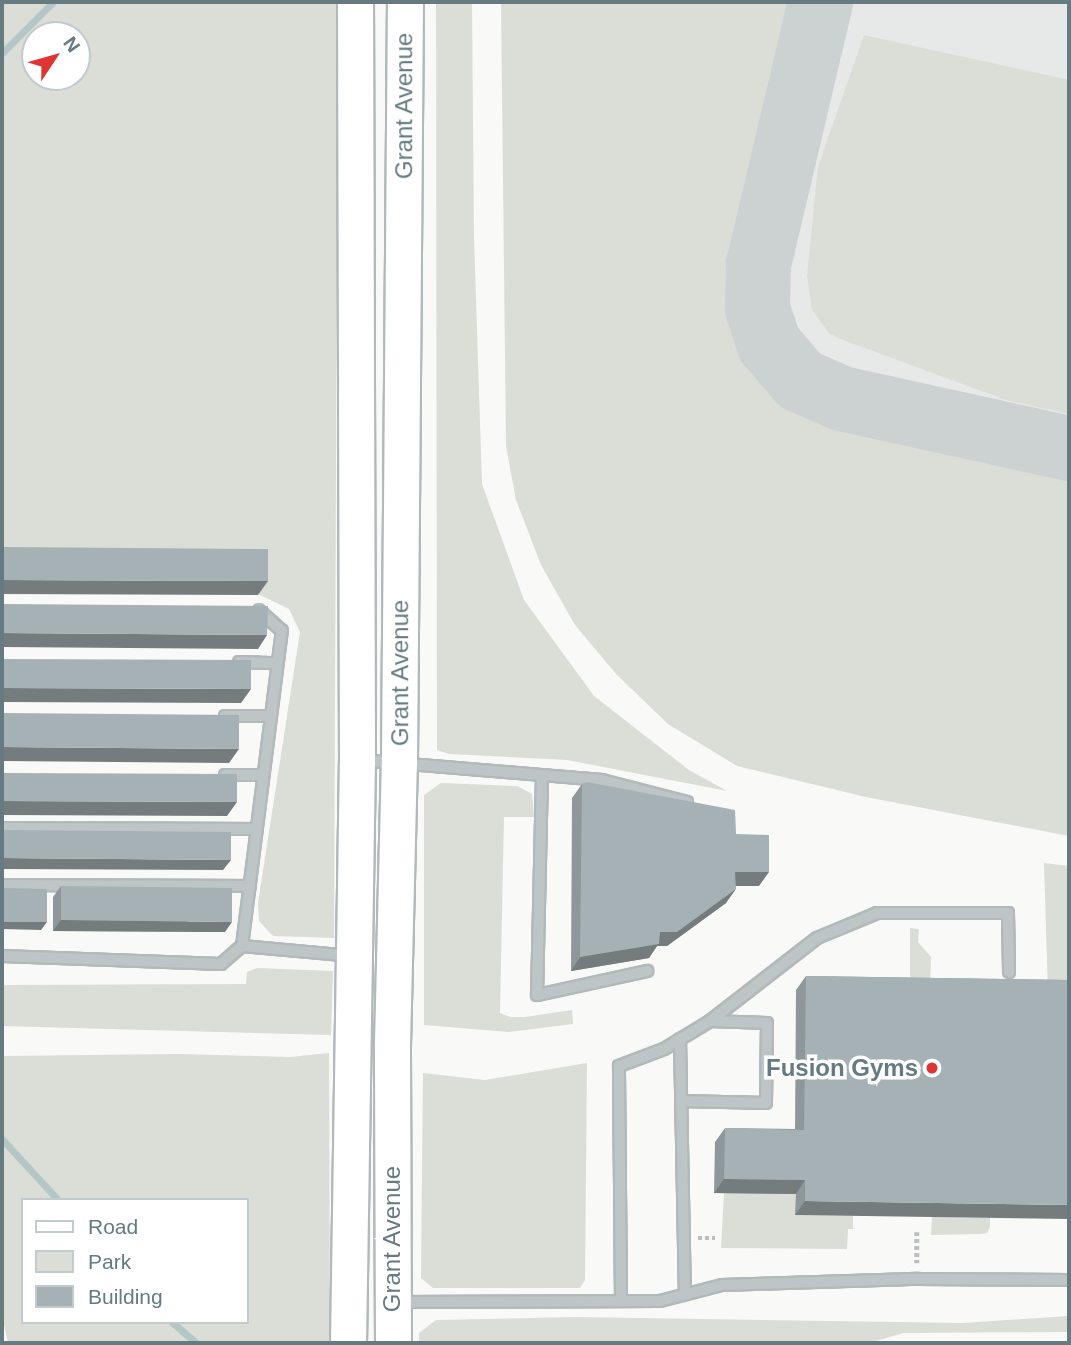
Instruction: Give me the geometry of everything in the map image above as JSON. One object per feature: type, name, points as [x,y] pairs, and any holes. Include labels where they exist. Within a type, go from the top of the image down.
[{"type":"main road","name":"Grant Avenue","points":[[348,1343],[357,760],[355,2]]},
{"type":"main road","name":"Grant Avenue","points":[[393,1343],[392,1044],[399,762],[405,2]]},
{"type":"main road","points":[[351,1110],[376,1186],[379,1289],[384,1298],[393,1302]]},
{"type":"lane","points":[[2,957],[221,964],[242,946],[282,631],[257,608],[243,607]]},
{"type":"lane","points":[[222,662],[277,663]]},
{"type":"lane","points":[[217,716],[271,716]]},
{"type":"lane","points":[[357,760],[602,780],[702,806]]},
{"type":"lane","points":[[208,775],[263,775]]},
{"type":"lane","points":[[542,775],[537,995],[647,971]]},
{"type":"lane","points":[[2,828],[257,829]]},
{"type":"lane","points":[[2,885],[250,886]]},
{"type":"lane","points":[[621,1301],[619,1066],[680,1039],[710,1021],[817,938],[877,913],[1008,913],[1009,972]]},
{"type":"lane","points":[[242,946],[354,956]]},
{"type":"lane","points":[[681,1101],[766,1103],[767,1023],[710,1021]]},
{"type":"lane","points":[[680,1039],[685,1294]]},
{"type":"lane","points":[[393,1302],[660,1301],[722,1285],[918,1279],[1069,1280]]},
{"type":"path","points":[[917,1232],[918,1279]]},
{"type":"shaded area","points":[[515,2],[1069,2],[1069,746],[664,681]]},
{"type":"green space","points":[[2,2],[338,2],[334,938],[273,936],[259,921],[258,903],[300,632],[289,609],[258,594],[2,561]]},
{"type":"green space","points":[[436,2],[472,2],[474,237],[482,484],[524,600],[594,696],[689,770],[727,791],[567,760],[449,754],[437,750]]},
{"type":"green space","points":[[501,2],[791,2],[733,254],[730,296],[737,326],[752,360],[773,387],[804,409],[838,421],[1069,471],[1069,836],[866,797],[737,766],[668,724],[616,674],[575,625],[541,565],[516,500],[506,446]]},
{"type":"green space","points":[[864,35],[1069,80],[1069,414],[1006,400],[840,339],[829,333],[812,310],[807,276],[818,167]]},
{"type":"green space","points":[[441,783],[517,786],[532,794],[534,817],[504,817],[500,1013],[510,1017],[525,1017],[572,1010],[573,1024],[509,1032],[424,1025],[424,795]]},
{"type":"green space","points":[[1044,863],[1069,866],[1069,994],[1048,993]]},
{"type":"green space","points":[[910,928],[919,929],[918,942],[931,957],[930,992],[910,992]]},
{"type":"green space","points":[[257,968],[333,971],[331,1035],[2,1026],[2,985],[246,984],[247,972]]},
{"type":"green space","points":[[329,1053],[330,1343],[8,1343],[2,1316],[2,1056],[177,1054],[290,1057]]},
{"type":"green space","points":[[587,1063],[585,1280],[580,1288],[433,1288],[421,1278],[423,1073],[485,1080]]},
{"type":"green space","points":[[724,1193],[796,1194],[796,1215],[853,1216],[853,1229],[848,1229],[847,1249],[721,1248]]},
{"type":"green space","points":[[932,1217],[990,1218],[990,1227],[987,1233],[981,1234],[931,1235]]},
{"type":"green space","points":[[1069,1316],[1069,1332],[903,1333],[869,1343],[419,1343],[419,1333],[436,1320],[577,1317],[963,1323]]},
{"type":"building","points":[[2,547],[268,549],[268,581],[2,580]]},
{"type":"building","points":[[2,604],[268,606],[267,635],[2,633]]},
{"type":"building","points":[[2,659],[251,660],[251,689],[2,688]]},
{"type":"building","points":[[2,713],[239,715],[239,749],[2,747]]},
{"type":"building","points":[[2,773],[237,774],[237,802],[2,801]]},
{"type":"building","points":[[587,782],[735,810],[736,834],[769,835],[769,872],[735,872],[736,889],[677,932],[660,932],[659,944],[580,957],[582,784]]},
{"type":"building","points":[[2,830],[231,832],[231,860],[2,858]]},
{"type":"building","points":[[61,886],[232,888],[232,922],[61,920]]},
{"type":"building","points":[[2,888],[47,889],[47,922],[2,922]]},
{"type":"building","name":"Fusion Gyms","points":[[806,976],[1069,980],[1069,1205],[805,1201],[805,1180],[724,1179],[725,1128],[804,1130]]},
{"type":"waterway","points":[[2,53],[53,2]]},
{"type":"waterway","points":[[2,1139],[56,1198]]},
{"type":"waterway","points":[[174,1324],[196,1343]]},
{"type":"taxiway","points":[[820,2],[758,264],[757,308],[769,344],[800,380],[841,398],[1069,448]]},
{"type":"place","name":"Fusion Gyms","points":[[932,1068]]}]
